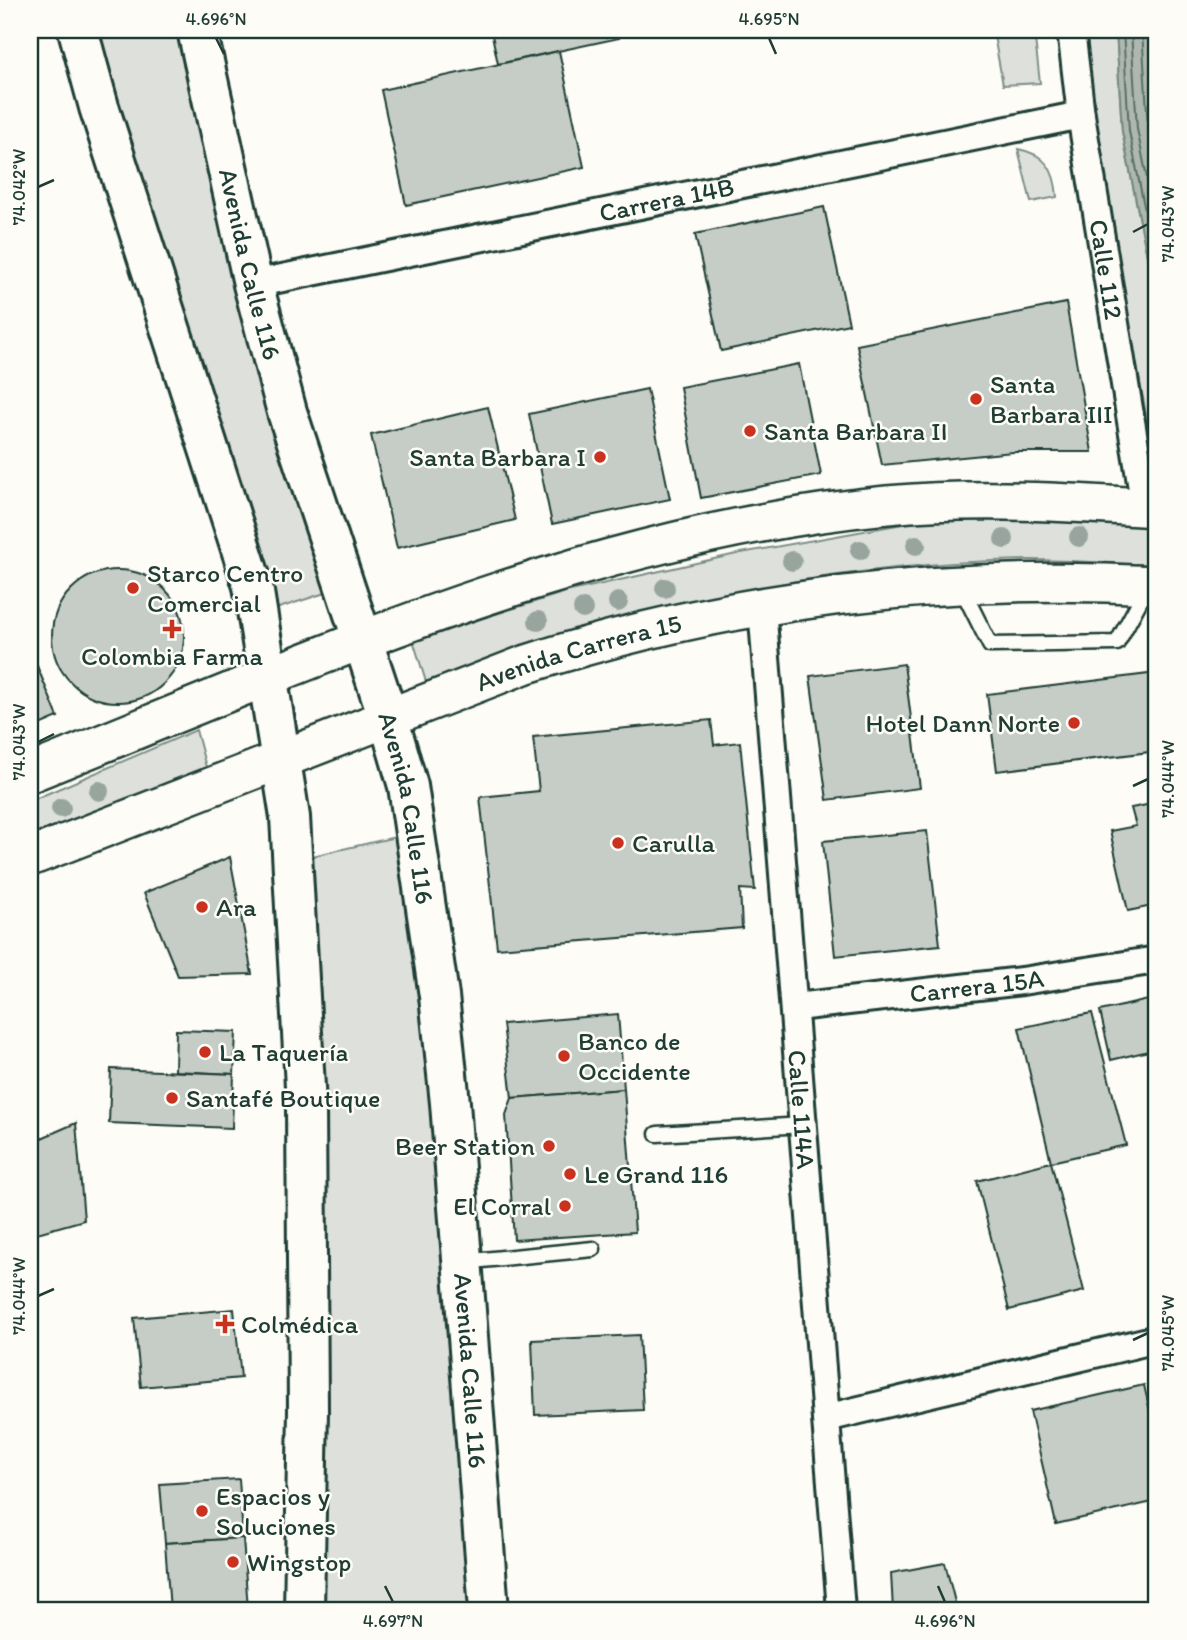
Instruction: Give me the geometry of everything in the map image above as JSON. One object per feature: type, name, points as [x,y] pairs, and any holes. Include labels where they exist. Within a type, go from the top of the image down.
[{"type":"main road","points":[[78,30],[99,107],[253,586],[282,761],[295,858],[306,1105],[308,1329],[304,1610]]},
{"type":"main road","name":"Avenida Calle 116","points":[[197,30],[253,284],[306,476],[388,717],[408,786],[439,996],[489,1610]]},
{"type":"main road","points":[[30,774],[362,641],[610,557],[730,530],[831,512],[954,502],[1151,508]]},
{"type":"main road","name":"Avenida Carrera 15","points":[[30,858],[282,761],[442,695],[582,646],[710,615],[923,586],[1059,582],[1153,585]]},
{"type":"street","name":"Calle 112","points":[[1071,30],[1081,116],[1151,508]]},
{"type":"street","name":"Carrera 14B","points":[[253,284],[1081,116]]},
{"type":"street","name":"Calle 114A","points":[[762,607],[796,1007],[841,1610]]},
{"type":"street","name":"Carrera 15A","points":[[796,1007],[1022,981],[1157,960]]},
{"type":"street","points":[[826,1418],[1157,1339]]},
{"type":"lane","points":[[960,586],[990,645],[1117,643],[1153,585]]},
{"type":"lane","points":[[657,1134],[803,1125]]},
{"type":"lane","points":[[462,1262],[593,1249]]},
{"type":"shaded area","points":[[97,30],[178,30],[328,592],[276,609]]},
{"type":"shaded area","points":[[993,30],[1034,30],[1040,83],[1003,85]]},
{"type":"shaded area","points":[[1083,30],[1116,30],[1122,131],[1157,306],[1157,455],[1154,455],[1092,136]]},
{"type":"shaded area","points":[[1018,149],[1036,155],[1047,165],[1054,179],[1057,197],[1031,202]]},
{"type":"shaded area","points":[[925,520],[1047,520],[1157,524],[1157,565],[1046,560],[970,562],[788,583],[609,621],[551,637],[426,682],[413,640],[566,592],[741,553]]},
{"type":"shaded area","points":[[196,730],[207,771],[30,841],[30,801]]},
{"type":"shaded area","points":[[400,836],[425,1007],[473,1610],[325,1610],[325,1202],[321,1029],[312,856]]},
{"type":"water","points":[[1116,30],[1157,30],[1157,306],[1122,131]]},
{"type":"building","points":[[491,30],[617,30],[619,38],[498,64]]},
{"type":"building","points":[[559,51],[584,167],[406,205],[381,90]]},
{"type":"building","points":[[824,207],[849,324],[721,351],[695,234]]},
{"type":"building","name":"Santa Barbara III","points":[[1066,303],[1092,452],[1013,452],[882,465],[857,345]]},
{"type":"building","name":"Santa Barbara II","points":[[799,364],[821,475],[701,498],[680,387]]},
{"type":"building","name":"Santa Barbara I","points":[[647,389],[670,499],[552,524],[529,414]]},
{"type":"building","points":[[488,407],[515,520],[397,548],[371,435]]},
{"type":"building","points":[[118,570],[143,575],[165,589],[179,611],[184,636],[179,661],[165,683],[143,697],[118,702],[93,697],[71,683],[57,661],[52,636],[57,611],[71,589],[93,575]]},
{"type":"building","points":[[30,649],[58,717],[30,729]]},
{"type":"building","points":[[904,664],[920,788],[827,800],[810,676]]},
{"type":"building","name":"Hotel Dann Norte","points":[[1157,673],[1157,751],[997,771],[987,694]]},
{"type":"building","name":"Carulla","points":[[711,720],[714,745],[740,742],[755,890],[740,889],[742,928],[497,948],[480,797],[539,791],[533,737]]},
{"type":"building","points":[[1157,803],[1157,905],[1128,911],[1110,831],[1136,826],[1131,808]]},
{"type":"building","points":[[927,831],[940,945],[835,956],[823,841]]},
{"type":"building","points":[[230,857],[252,974],[178,976],[144,893]]},
{"type":"building","points":[[1157,998],[1157,1049],[1111,1060],[1100,1011]]},
{"type":"building","points":[[1092,1013],[1126,1145],[1051,1162],[1019,1028]]},
{"type":"building","name":"Banco de Occidente","points":[[618,1014],[624,1089],[512,1098],[503,1024]]},
{"type":"building","name":"La Taquería","points":[[176,1030],[236,1032],[234,1074],[175,1071]]},
{"type":"building","name":"Santafé Boutique","points":[[111,1069],[234,1074],[232,1128],[109,1123]]},
{"type":"building","name":"Le Grand 116","points":[[624,1089],[635,1232],[514,1240],[506,1115],[512,1098]]},
{"type":"building","points":[[76,1123],[84,1220],[30,1235],[30,1143]]},
{"type":"building","points":[[1051,1162],[1084,1291],[1009,1310],[977,1181]]},
{"type":"building","points":[[234,1309],[241,1378],[141,1387],[134,1318]]},
{"type":"building","points":[[639,1335],[643,1410],[535,1415],[532,1340]]},
{"type":"building","points":[[1144,1385],[1157,1442],[1157,1501],[1056,1524],[1030,1411]]},
{"type":"building","name":"Espacios y Soluciones","points":[[239,1479],[243,1538],[165,1543],[160,1484]]},
{"type":"building","points":[[243,1538],[248,1610],[170,1610],[165,1543]]},
{"type":"building","points":[[945,1563],[957,1610],[893,1610],[891,1573]]},
{"type":"place","name":"Santa Barbara III","points":[[976,399]]},
{"type":"place","name":"Santa Barbara II","points":[[750,431]]},
{"type":"place","name":"Santa Barbara I","points":[[600,457]]},
{"type":"place","name":"Starco Centro Comercial","points":[[133,588]]},
{"type":"place","name":"Colombia Farma","points":[[172,629]]},
{"type":"place","name":"Hotel Dann Norte","points":[[1074,723]]},
{"type":"place","name":"Carulla","points":[[618,843]]},
{"type":"place","name":"Ara","points":[[202,907]]},
{"type":"place","name":"La Taquería","points":[[205,1052]]},
{"type":"place","name":"Banco de Occidente","points":[[564,1056]]},
{"type":"place","name":"Santafé Boutique","points":[[172,1098]]},
{"type":"place","name":"Beer Station","points":[[549,1146]]},
{"type":"place","name":"Le Grand 116","points":[[570,1174]]},
{"type":"place","name":"El Corral","points":[[565,1206]]},
{"type":"place","name":"Colmédica","points":[[225,1324]]},
{"type":"place","name":"Espacios y Soluciones","points":[[202,1511]]},
{"type":"place","name":"Wingstop","points":[[233,1562]]}]
